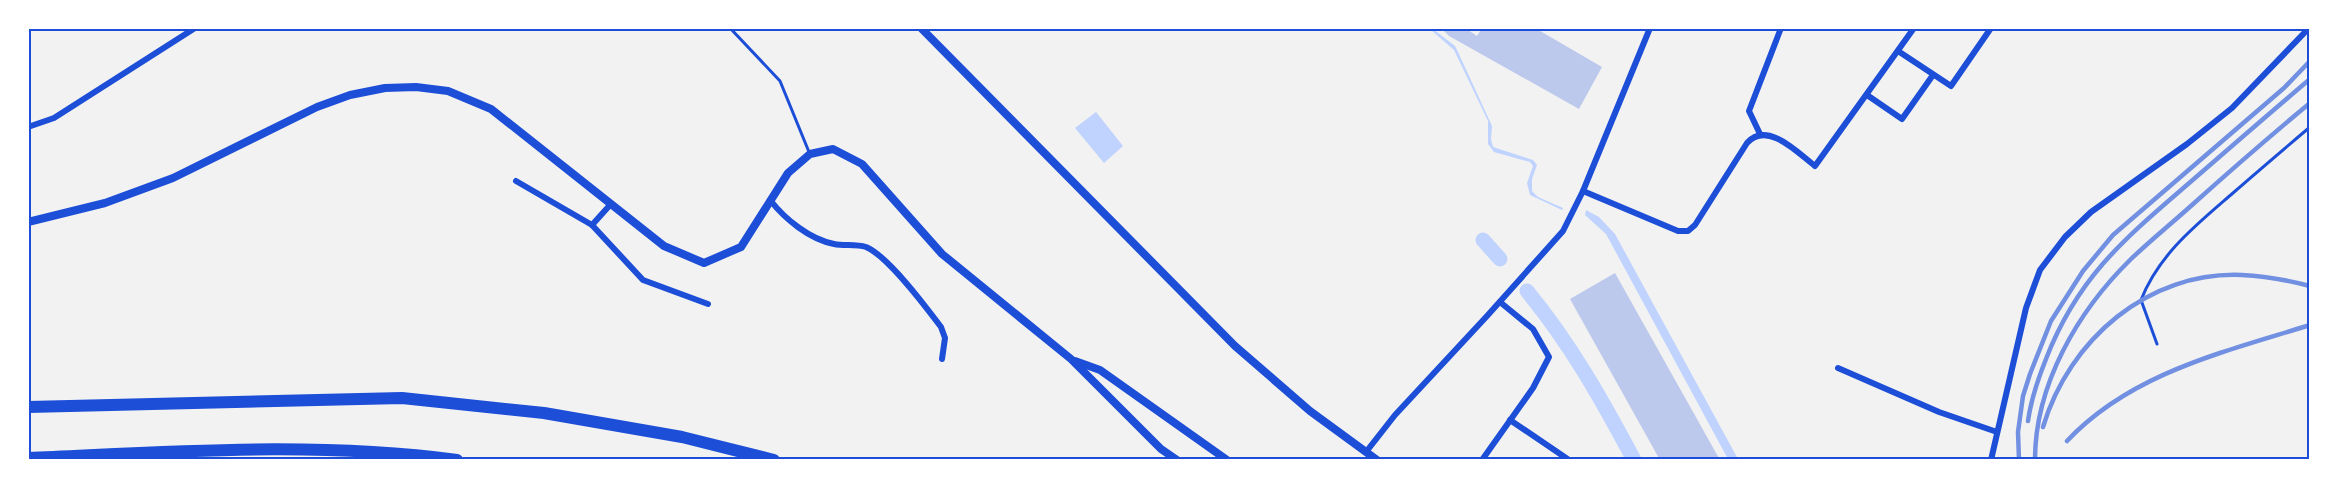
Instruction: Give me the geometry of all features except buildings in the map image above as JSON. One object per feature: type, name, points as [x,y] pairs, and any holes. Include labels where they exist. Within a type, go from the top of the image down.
[{"type":"highway","points":[[28,405],[402,398],[544,413],[682,437],[774,459]]},
{"type":"highway","points":[[28,458],[253,450],[405,453],[457,459]]},
{"type":"street","points":[[28,127],[54,118],[195,28]]},
{"type":"street","points":[[921,28],[1235,346],[1310,411],[1377,459]]},
{"type":"street","points":[[1366,452],[1395,415],[1563,231],[1583,191],[1650,28]]},
{"type":"street","points":[[1760,134],[1749,111],[1781,28]]},
{"type":"street","points":[[1583,191],[1678,231],[1688,231],[1698,220],[1747,143],[1760,134],[1772,136],[1815,166],[1914,28]]},
{"type":"street","points":[[1898,51],[1951,86],[1991,28]]},
{"type":"street","points":[[1991,459],[2026,308],[2040,270],[2065,237],[2091,212],[2187,144],[2232,108],[2309,28]]},
{"type":"street","points":[[1867,95],[1902,119],[1933,75]]},
{"type":"street","points":[[28,222],[105,203],[173,178],[317,107],[350,95],[385,88],[416,87],[448,91],[491,109],[664,246],[704,263],[741,248],[788,173],[810,154],[833,149],[862,164],[942,254],[1071,359],[1161,449],[1177,459]]},
{"type":"street","points":[[516,180],[592,225],[643,280],[708,304]]},
{"type":"street","points":[[768,203],[808,233],[832,243],[867,248],[890,266],[941,327],[945,338],[942,359]]},
{"type":"street","points":[[592,225],[610,205]]},
{"type":"street","points":[[1482,459],[1533,388],[1549,357],[1533,329],[1500,302]]},
{"type":"street","points":[[1071,359],[1100,370],[1227,459]]},
{"type":"street","points":[[1838,368],[1940,412],[1996,432]]},
{"type":"street","points":[[1510,420],[1569,459]]},
{"type":"lane","points":[[730,28],[780,81],[810,154]]},
{"type":"lane","points":[[2157,344],[2140,300],[2146,285],[2165,257],[2187,233],[2310,127]]},
{"type":"water","points":[[1430,29],[1455,46],[1492,126],[1493,147],[1533,160],[1537,165],[1532,179],[1532,191],[1538,197],[1563,208],[1562,210],[1530,195],[1527,183],[1533,166],[1530,162],[1494,152],[1488,144],[1488,121],[1454,50]]},
{"type":"water","points":[[1096,112],[1123,146],[1104,163],[1075,128]]},
{"type":"water","points":[[1586,210],[1599,217],[1615,234],[1738,459],[1728,459],[1606,234],[1585,215]]},
{"type":"waterway","points":[[1483,240],[1500,259]]},
{"type":"waterway","points":[[1527,291],[1585,372],[1634,460]]},
{"type":"railway","points":[[2019,460],[2018,432],[2023,396],[2030,374],[2051,321],[2083,271],[2113,235],[2284,88],[2310,61]]},
{"type":"railway","points":[[2028,421],[2035,389],[2059,329],[2074,303],[2108,258],[2148,219],[2310,79]]},
{"type":"railway","points":[[2035,460],[2037,432],[2051,377],[2077,325],[2094,302],[2131,259],[2310,103]]},
{"type":"railway","points":[[2043,427],[2055,395],[2072,366],[2093,340],[2117,317],[2145,298],[2175,285],[2208,277],[2242,275],[2310,286]]},
{"type":"railway","points":[[2067,441],[2092,418],[2120,398],[2149,382],[2212,356],[2310,325]]}]
